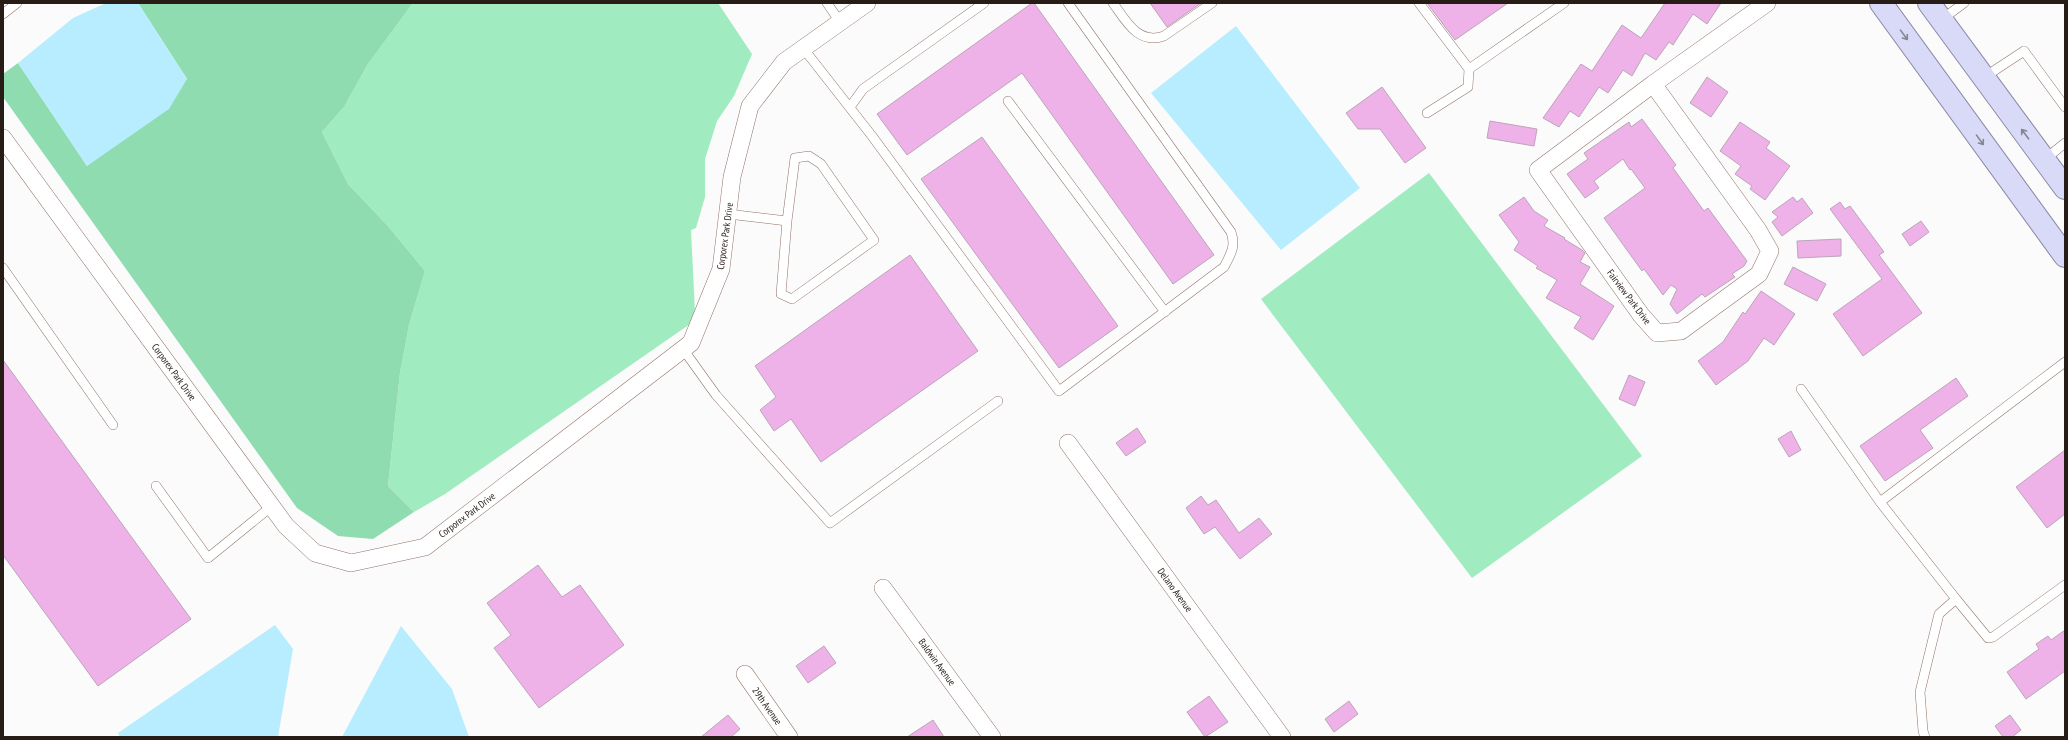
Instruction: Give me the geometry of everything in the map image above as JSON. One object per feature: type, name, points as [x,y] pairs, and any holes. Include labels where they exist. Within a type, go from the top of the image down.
[{"type":"main road","points":[[1880,3],[2065,256]]},
{"type":"main road","points":[[1935,11],[2065,188]]},
{"type":"street","name":"Corporex Park Drive","points":[[5,146],[286,526],[315,553],[351,563],[425,547],[691,343],[721,269],[732,177],[750,106],[784,62],[867,3]]},
{"type":"street","name":"Fairview Park Drive","points":[[1653,84],[1758,230],[1770,251],[1759,274],[1681,331],[1657,333],[1641,315],[1538,170],[1653,84],[1767,3]]},
{"type":"street","name":"Delano Avenue","points":[[1068,443],[1282,737]]},
{"type":"street","name":"Baldwin Avenue","points":[[883,588],[992,737]]},
{"type":"street","name":"29th Avenue","points":[[744,674],[789,737]]},
{"type":"lane","points":[[3,14],[17,3]]},
{"type":"lane","points":[[827,3],[840,22]]},
{"type":"lane","points":[[850,107],[863,89],[984,3]]},
{"type":"lane","points":[[803,48],[850,107],[1059,391],[1224,267],[1232,254],[1234,242],[1231,232],[1068,3]]},
{"type":"lane","points":[[1113,3],[1137,33],[1144,38],[1156,39],[1164,36],[1212,3]]},
{"type":"lane","points":[[1418,3],[1469,69],[1468,87],[1427,113]]},
{"type":"lane","points":[[1469,69],[1564,3]]},
{"type":"lane","points":[[1935,11],[1964,3]]},
{"type":"lane","points":[[1983,78],[2024,51],[2065,107]]},
{"type":"lane","points":[[1008,101],[1165,312]]},
{"type":"lane","points":[[2044,160],[2065,144]]},
{"type":"lane","points":[[809,156],[821,164],[874,240],[792,298],[781,294],[787,221],[795,158],[809,156]]},
{"type":"lane","points":[[728,214],[787,221]]},
{"type":"lane","points":[[3,268],[114,425]]},
{"type":"lane","points":[[683,349],[716,395],[830,523],[998,401]]},
{"type":"lane","points":[[1880,502],[2065,362]]},
{"type":"lane","points":[[1801,389],[1880,502],[1988,638],[1993,637],[2065,585]]},
{"type":"lane","points":[[156,486],[208,558],[272,506]]},
{"type":"lane","points":[[1925,737],[1922,731],[1920,692],[1939,614],[1956,599]]},
{"type":"green space","points":[[138,3],[413,3],[368,64],[344,107],[322,132],[348,184],[387,225],[425,271],[409,325],[400,373],[388,486],[414,512],[373,539],[338,536],[297,508],[3,97],[3,74],[18,63],[87,166],[187,79]]},
{"type":"green space","points":[[413,3],[718,3],[752,54],[734,96],[717,121],[705,159],[705,197],[696,228],[691,230],[695,313],[690,324],[445,494],[414,512],[388,486],[400,373],[409,325],[425,271],[387,225],[348,184],[322,132],[344,107],[368,64]]},
{"type":"green space","points":[[1429,173],[1642,456],[1472,578],[1261,299]]},
{"type":"water","points":[[106,3],[138,3],[187,79],[169,109],[87,166],[18,63],[73,18]]},
{"type":"water","points":[[1236,26],[1360,188],[1281,250],[1151,93]]},
{"type":"water","points":[[275,625],[293,649],[278,737],[120,737],[118,733]]},
{"type":"water","points":[[401,626],[452,689],[469,737],[342,737]]},
{"type":"building","points":[[1034,3],[1214,255],[1173,284],[1022,73],[907,155],[877,114]]},
{"type":"building","points":[[1150,3],[1201,3],[1167,27]]},
{"type":"building","points":[[1427,3],[1508,3],[1455,40]]},
{"type":"building","points":[[1665,3],[1721,3],[1707,24],[1693,14],[1673,45],[1669,42],[1656,60],[1645,53],[1632,76],[1623,70],[1608,93],[1599,87],[1579,117],[1570,111],[1559,127],[1543,118],[1581,64],[1592,71],[1622,25],[1641,38]]},
{"type":"building","points":[[1707,77],[1728,92],[1711,117],[1690,103]]},
{"type":"building","points":[[1382,87],[1426,148],[1405,163],[1380,129],[1358,129],[1346,113]]},
{"type":"building","points":[[1642,119],[1676,165],[1673,168],[1704,211],[1708,208],[1747,261],[1744,266],[1732,274],[1735,277],[1705,297],[1702,294],[1677,314],[1670,304],[1677,289],[1671,285],[1663,295],[1644,269],[1642,271],[1604,218],[1645,188],[1631,169],[1630,170],[1623,159],[1594,181],[1599,188],[1585,198],[1567,174],[1588,159],[1584,153],[1629,122],[1631,127]]},
{"type":"building","points":[[1490,121],[1537,129],[1534,146],[1487,138]]},
{"type":"building","points":[[1740,122],[1770,142],[1766,148],[1790,166],[1765,200],[1750,189],[1752,186],[1735,174],[1741,166],[1720,151]]},
{"type":"building","points":[[982,137],[1118,326],[1059,368],[921,179]]},
{"type":"building","points":[[1524,197],[1534,211],[1548,220],[1544,226],[1565,238],[1564,239],[1585,253],[1580,262],[1590,267],[1580,284],[1614,306],[1593,340],[1574,328],[1581,317],[1546,298],[1557,280],[1536,268],[1538,266],[1514,250],[1519,242],[1499,215]]},
{"type":"building","points":[[1793,197],[1797,202],[1802,198],[1813,213],[1782,236],[1772,222],[1778,217],[1772,212]]},
{"type":"building","points":[[1840,202],[1845,209],[1850,206],[1884,252],[1879,255],[1922,313],[1863,356],[1833,314],[1882,279],[1830,209]]},
{"type":"building","points":[[1921,221],[1929,232],[1910,246],[1902,234]]},
{"type":"building","points":[[1841,239],[1841,256],[1798,258],[1797,241]]},
{"type":"building","points":[[910,255],[978,351],[821,462],[791,419],[774,431],[760,410],[776,397],[755,366]]},
{"type":"building","points":[[1793,267],[1826,284],[1817,301],[1784,284]]},
{"type":"building","points":[[1761,291],[1795,314],[1774,345],[1764,338],[1748,361],[1716,385],[1698,361],[1723,342],[1743,312],[1745,314]]},
{"type":"building","points":[[3,360],[191,619],[98,686],[3,555]]},
{"type":"building","points":[[1629,375],[1645,382],[1635,406],[1619,399]]},
{"type":"building","points":[[1956,378],[1968,396],[1920,430],[1933,448],[1885,481],[1860,446]]},
{"type":"building","points":[[1137,428],[1146,442],[1126,456],[1116,443]]},
{"type":"building","points":[[1791,431],[1801,450],[1789,457],[1778,439]]},
{"type":"building","points":[[2065,450],[2065,514],[2047,528],[2016,487]]},
{"type":"building","points":[[1201,496],[1208,505],[1216,500],[1239,533],[1259,518],[1272,534],[1240,559],[1215,527],[1204,534],[1186,508]]},
{"type":"building","points":[[538,565],[562,597],[580,585],[624,645],[539,708],[494,648],[511,635],[487,603]]},
{"type":"building","points":[[2065,630],[2065,671],[2026,699],[2007,672],[2039,649],[2036,644],[2048,636],[2051,640]]},
{"type":"building","points":[[824,646],[836,663],[808,683],[796,666]]},
{"type":"building","points":[[1209,696],[1228,722],[1205,737],[1187,712]]},
{"type":"building","points":[[1349,701],[1358,714],[1334,732],[1325,719]]},
{"type":"building","points":[[728,715],[740,729],[731,737],[701,737]]},
{"type":"building","points":[[2010,715],[2021,730],[2012,737],[2003,737],[1995,726]]},
{"type":"building","points":[[933,720],[944,737],[907,737]]}]
